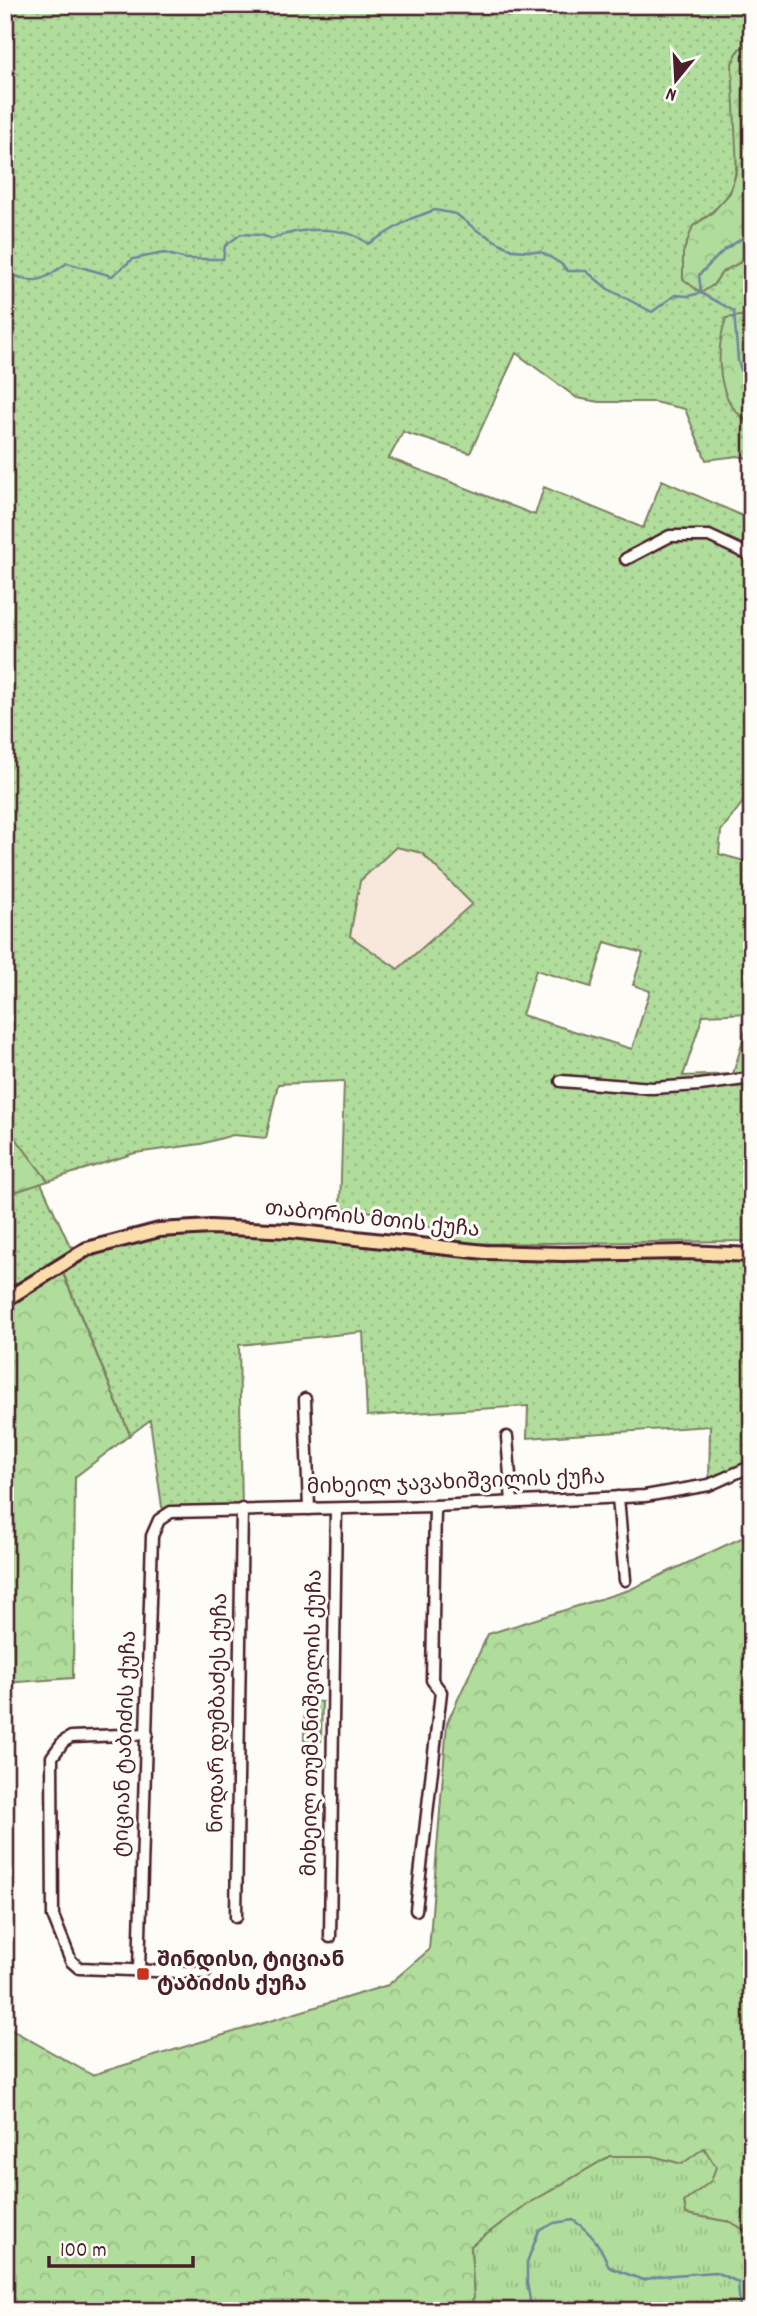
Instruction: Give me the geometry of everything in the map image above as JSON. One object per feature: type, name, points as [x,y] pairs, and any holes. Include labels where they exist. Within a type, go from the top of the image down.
[{"type":"main road","name":"თაბორის მთის ქუჩა","points":[[5,1300],[87,1249],[159,1230],[211,1227],[291,1231],[485,1252],[685,1252],[752,1255]]},
{"type":"street","points":[[626,559],[670,536],[709,536],[752,556]]},
{"type":"street","points":[[561,1082],[652,1088],[700,1086],[752,1078]]},
{"type":"street","points":[[305,1399],[309,1509]]},
{"type":"street","points":[[507,1437],[512,1502]]},
{"type":"street","name":"მიხეილ ჯავახიშვილის ქუჩა","points":[[159,1520],[171,1512],[435,1506],[645,1496],[709,1485],[752,1466]]},
{"type":"street","points":[[618,1497],[625,1580]]},
{"type":"street","points":[[416,1910],[441,1692],[432,1680],[435,1506]]},
{"type":"street","name":"ნოდარ დუმბაძეს ქუჩა","points":[[236,1917],[242,1509]]},
{"type":"street","name":"მიხეილ თუმანიშვილის ქუჩა","points":[[330,1937],[336,1509]]},
{"type":"street","name":"ტიციან ტაბიძის ქუჩა","points":[[139,1970],[152,1536],[159,1520]]},
{"type":"street","points":[[147,1734],[71,1737],[55,1751],[51,1765],[54,1916],[71,1961],[79,1968],[205,1973]]},
{"type":"shaded area","points":[[396,847],[422,853],[472,903],[398,969],[350,936],[360,881]]},
{"type":"green space","points":[[5,5],[752,5],[752,44],[739,49],[732,64],[737,131],[734,182],[721,203],[693,226],[713,285],[722,272],[752,256],[752,347],[748,316],[744,420],[752,423],[752,459],[738,456],[706,460],[685,409],[654,402],[599,402],[577,398],[516,353],[470,453],[403,432],[389,458],[535,515],[544,487],[643,528],[662,480],[752,520],[752,790],[721,831],[719,854],[744,861],[752,868],[752,1241],[462,1244],[432,1228],[403,1218],[340,1208],[344,1081],[278,1084],[266,1138],[233,1135],[201,1144],[135,1153],[48,1181],[17,1140],[5,1135]],"holes":[[[396,847],[422,853],[472,904],[398,969],[350,936],[360,881]],[[605,942],[643,953],[633,985],[650,991],[632,1049],[522,1015],[536,970],[591,987]],[[751,1013],[733,1074],[683,1076],[703,1015]]]},
{"type":"green space","points":[[752,44],[752,256],[722,272],[713,285],[701,293],[683,279],[683,253],[693,226],[711,214],[730,193],[737,170],[732,64],[739,49]]},
{"type":"green space","points":[[748,315],[752,347],[752,423],[740,415],[731,404],[721,377],[720,361],[722,331],[726,318]]},
{"type":"green space","points":[[5,1135],[17,1140],[48,1181],[12,1193],[5,1191]]},
{"type":"green space","points":[[41,1183],[70,1246],[87,1249],[211,1227],[429,1247],[752,1255],[752,1466],[709,1485],[710,1426],[527,1438],[528,1406],[367,1416],[363,1332],[239,1345],[242,1509],[171,1512],[162,1507],[150,1420],[130,1435],[60,1265],[5,1298],[5,1191],[12,1193]]},
{"type":"green space","points":[[59,1264],[130,1435],[75,1477],[73,1678],[5,1683],[5,1300]]},
{"type":"green space","points":[[752,1533],[752,2234],[730,2222],[686,2214],[684,2202],[696,2192],[682,2164],[652,2156],[610,2156],[523,2207],[471,2246],[474,2298],[465,2311],[5,2311],[5,2026],[92,2075],[388,1985],[429,1950],[447,1723],[488,1634],[629,1590]]},
{"type":"green space","points":[[305,1701],[322,1702],[321,1741],[304,1740]]},
{"type":"green space","points":[[704,2148],[716,2167],[711,2181],[684,2202],[686,2214],[730,2222],[752,2234],[752,2311],[465,2311],[474,2298],[471,2246],[523,2207],[610,2156],[652,2156],[682,2164]]},
{"type":"waterway","points":[[5,272],[38,280],[67,263],[112,276],[133,259],[164,253],[186,259],[223,259],[225,246],[241,234],[261,235],[272,239],[308,230],[335,231],[347,233],[368,244],[410,219],[435,210],[456,214],[478,231],[512,250],[541,252],[568,271],[586,271],[608,289],[652,312],[675,295],[701,293]]},
{"type":"waterway","points":[[701,293],[699,275],[724,250],[752,232]]},
{"type":"waterway","points":[[701,293],[734,311],[738,361],[752,401]]},
{"type":"waterway","points":[[532,2311],[527,2283],[527,2262],[539,2231],[554,2223],[573,2220],[595,2240],[609,2267],[643,2280],[715,2272],[738,2282],[740,2311]]},
{"type":"place","name":"შინდისი, ტიციან ტაბიძის ქუჩა","points":[[143,1974]]}]
